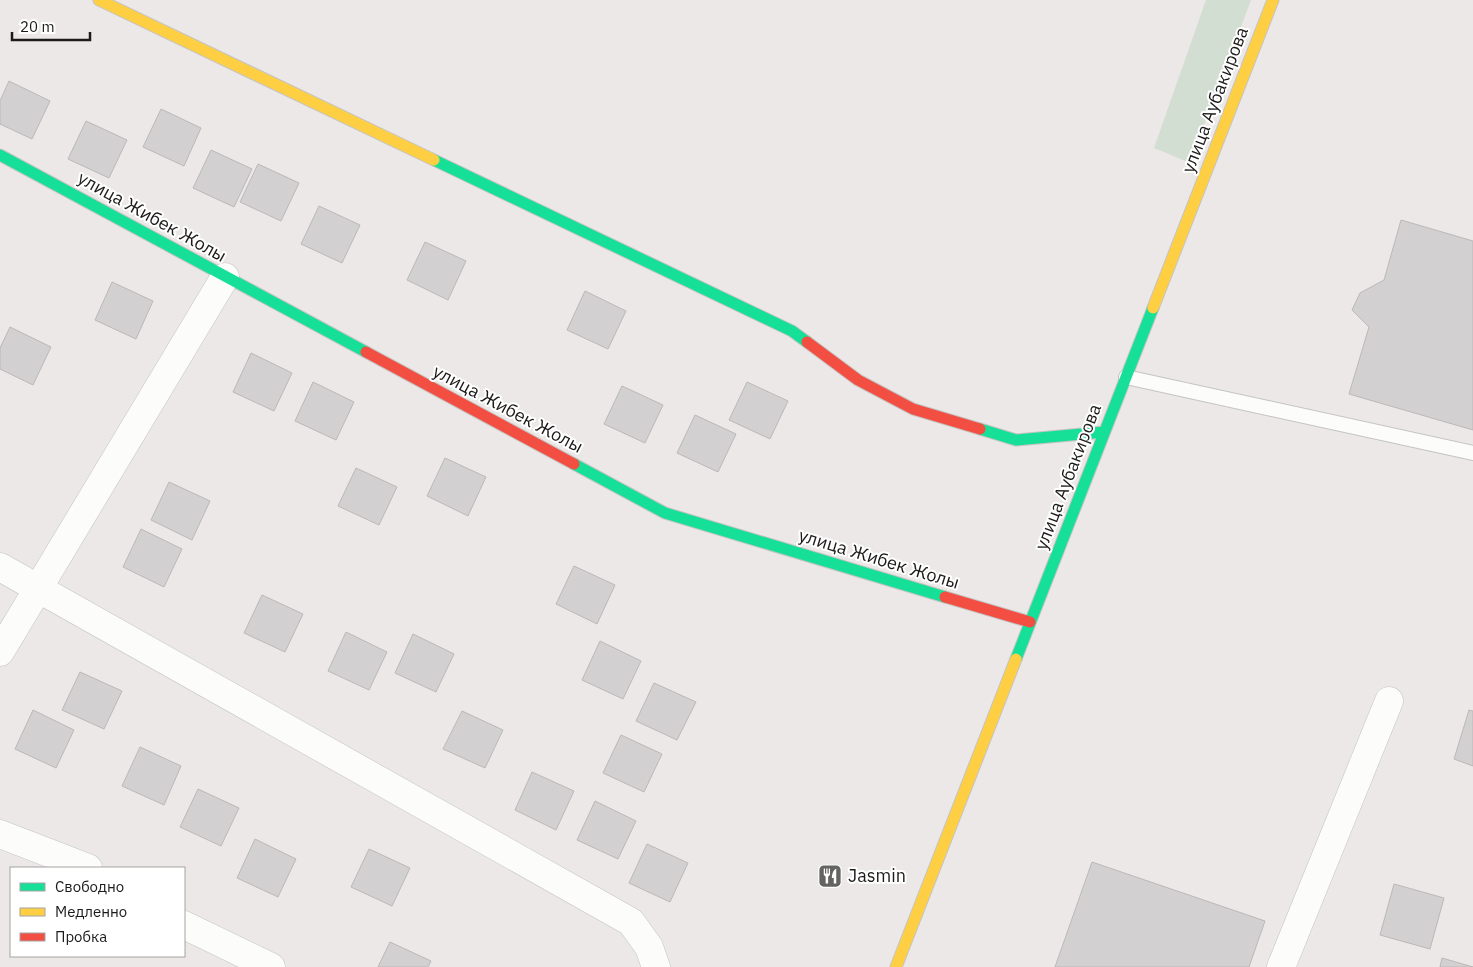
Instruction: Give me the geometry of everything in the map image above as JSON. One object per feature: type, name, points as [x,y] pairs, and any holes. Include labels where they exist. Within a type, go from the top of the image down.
[{"type":"street","points":[[99,0],[792,331],[858,380],[913,409],[1016,440],[1104,432]]},
{"type":"street","name":"улица Аубакирова","points":[[896,967],[1273,0]]},
{"type":"street","name":"улица Жибек Жолы","points":[[0,155],[225,278],[665,513],[1030,622]]},
{"type":"street","points":[[0,652],[225,278]]},
{"type":"street","points":[[0,567],[631,922],[649,947],[656,967]]},
{"type":"street","points":[[1281,967],[1389,701]]},
{"type":"street","points":[[0,834],[85,867]]},
{"type":"street","points":[[185,925],[271,967]]},
{"type":"lane","points":[[1126,377],[1473,453]]},
{"type":"shaded area","points":[[1206,0],[1251,0],[1190,163],[1154,148]]},
{"type":"building","points":[[9,81],[50,101],[32,139],[0,124],[0,101]]},
{"type":"building","points":[[161,109],[201,128],[184,166],[143,147]]},
{"type":"building","points":[[86,121],[127,140],[109,178],[68,159]]},
{"type":"building","points":[[211,150],[252,169],[234,207],[193,188]]},
{"type":"building","points":[[258,164],[299,183],[281,221],[240,202]]},
{"type":"building","points":[[319,206],[360,225],[342,263],[301,244]]},
{"type":"building","points":[[1401,220],[1473,241],[1473,430],[1349,394],[1369,327],[1352,310],[1360,293],[1384,280]]},
{"type":"building","points":[[425,242],[466,261],[448,300],[407,280]]},
{"type":"building","points":[[112,282],[153,301],[136,339],[95,320]]},
{"type":"building","points":[[585,291],[626,311],[608,349],[567,330]]},
{"type":"building","points":[[10,327],[51,347],[33,385],[0,369],[0,348]]},
{"type":"building","points":[[251,353],[292,373],[274,411],[233,392]]},
{"type":"building","points":[[313,382],[354,402],[336,440],[295,421]]},
{"type":"building","points":[[747,382],[788,401],[770,439],[729,420]]},
{"type":"building","points":[[622,386],[663,405],[645,443],[604,424]]},
{"type":"building","points":[[695,415],[736,434],[718,472],[677,453]]},
{"type":"building","points":[[445,458],[486,477],[468,516],[427,496]]},
{"type":"building","points":[[356,468],[397,487],[379,525],[338,506]]},
{"type":"building","points":[[169,482],[210,501],[192,540],[151,520]]},
{"type":"building","points":[[141,529],[182,549],[164,587],[123,567]]},
{"type":"building","points":[[574,566],[615,585],[597,624],[556,604]]},
{"type":"building","points":[[262,595],[303,614],[285,652],[244,633]]},
{"type":"building","points":[[346,632],[387,652],[369,690],[328,671]]},
{"type":"building","points":[[413,634],[454,654],[436,692],[395,673]]},
{"type":"building","points":[[600,641],[641,661],[623,699],[582,680]]},
{"type":"building","points":[[80,672],[122,691],[104,729],[62,710]]},
{"type":"building","points":[[654,683],[696,702],[677,740],[636,721]]},
{"type":"building","points":[[33,710],[74,730],[56,768],[15,749]]},
{"type":"building","points":[[1469,710],[1473,711],[1473,766],[1454,759]]},
{"type":"building","points":[[462,711],[503,730],[485,768],[443,749]]},
{"type":"building","points":[[621,735],[662,754],[644,792],[603,773]]},
{"type":"building","points":[[140,747],[181,766],[164,805],[122,786]]},
{"type":"building","points":[[532,772],[574,791],[556,830],[515,810]]},
{"type":"building","points":[[198,789],[239,808],[221,846],[180,827]]},
{"type":"building","points":[[595,801],[636,821],[618,859],[577,840]]},
{"type":"building","points":[[255,839],[296,859],[278,897],[237,878]]},
{"type":"building","points":[[647,844],[688,863],[670,902],[629,883]]},
{"type":"building","points":[[369,849],[410,868],[392,906],[351,887]]},
{"type":"building","points":[[1092,862],[1265,921],[1249,967],[1055,967]]},
{"type":"building","points":[[1394,884],[1444,898],[1430,949],[1380,935]]},
{"type":"building","points":[[390,942],[431,961],[428,967],[378,967]]},
{"type":"building","points":[[1442,958],[1473,967],[1440,967]]},
{"type":"traffic: fast","points":[[0,155],[366,352]]},
{"type":"traffic: fast","points":[[434,160],[792,331],[807,342]]},
{"type":"traffic: fast","points":[[1016,659],[1153,308]]},
{"type":"traffic: fast","points":[[980,429],[1016,440],[1104,432]]},
{"type":"traffic: fast","points":[[574,464],[665,513],[945,597]]},
{"type":"traffic: slow","points":[[99,0],[434,160]]},
{"type":"traffic: slow","points":[[1153,308],[1273,0]]},
{"type":"traffic: slow","points":[[896,967],[1016,659]]},
{"type":"traffic: jam","points":[[807,342],[858,380],[913,409],[980,429]]},
{"type":"traffic: jam","points":[[366,352],[574,464]]},
{"type":"traffic: jam","points":[[945,597],[1030,622]]},
{"type":"place","name":"Jasmin","points":[[830,876]]}]
